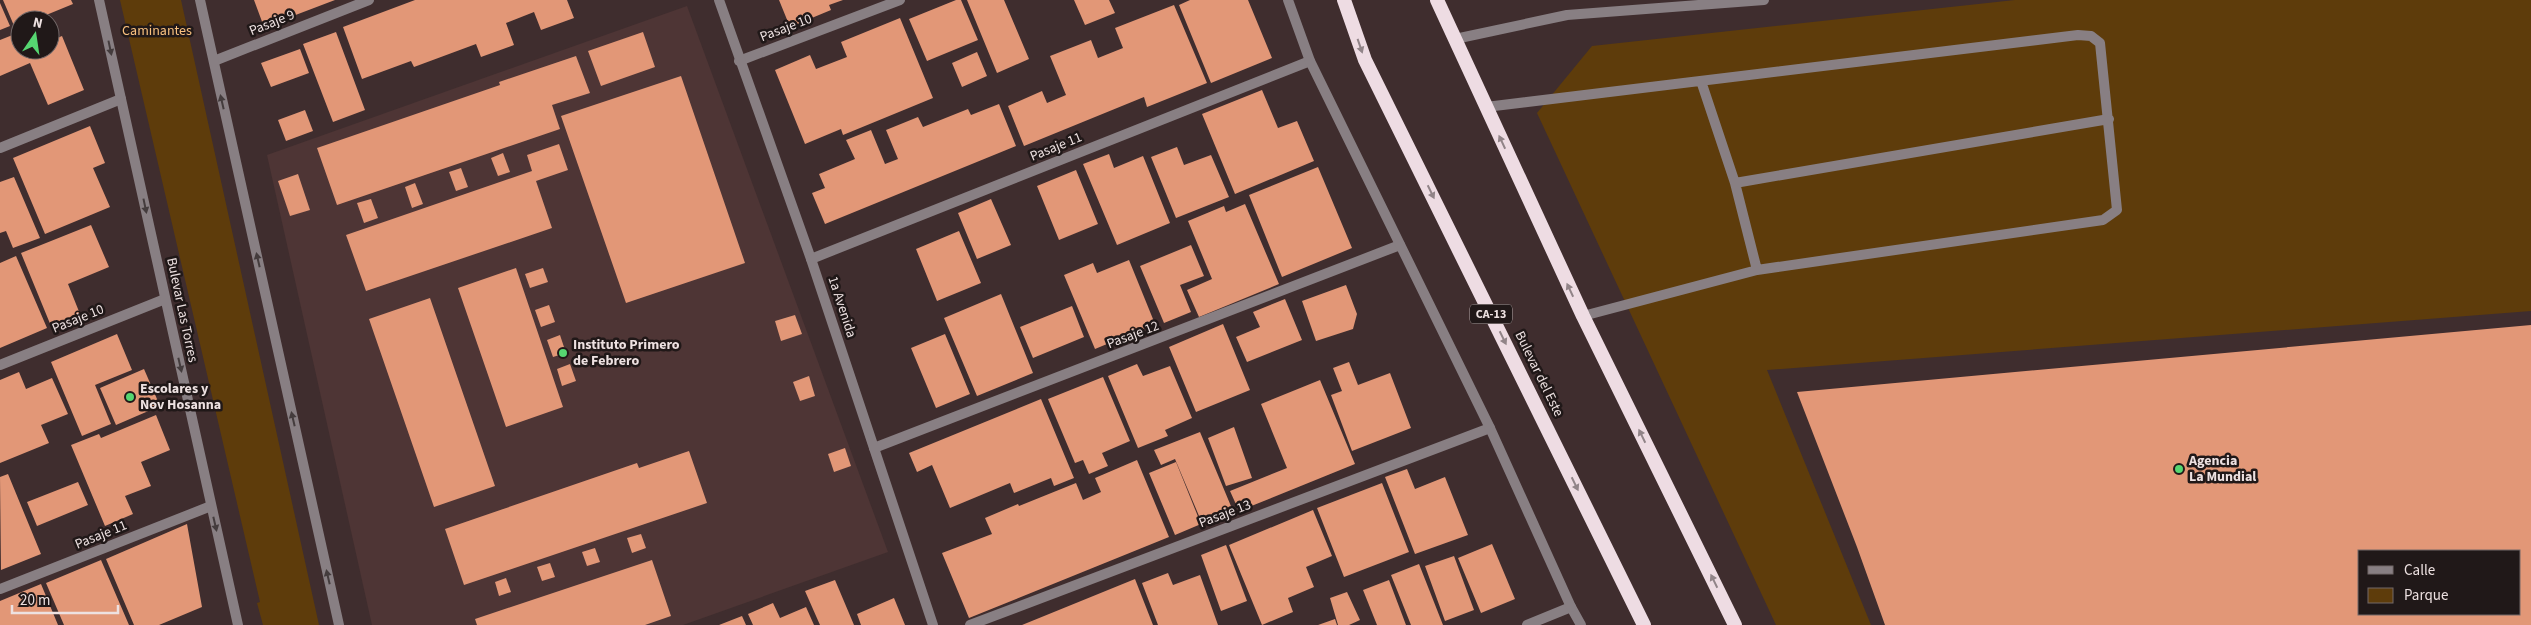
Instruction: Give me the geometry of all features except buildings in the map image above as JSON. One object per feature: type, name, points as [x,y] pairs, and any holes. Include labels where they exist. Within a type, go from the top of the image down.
[{"type":"highway","name":"Bulevar del Este","points":[[1344,0],[1365,60],[1644,625]]},
{"type":"highway","points":[[1437,0],[1583,316],[1735,625]]},
{"type":"street","name":"Bulevar Las Torres","points":[[99,0],[238,625]]},
{"type":"street","points":[[200,0],[339,625]]},
{"type":"street","name":"Pasaje 9","points":[[214,62],[369,0]]},
{"type":"street","name":"1a Avenida","points":[[718,0],[811,258],[933,625]]},
{"type":"street","name":"Pasaje 10","points":[[739,61],[900,0]]},
{"type":"street","points":[[1288,0],[1310,62],[1490,428],[1571,608],[1581,625]]},
{"type":"street","points":[[1456,39],[1567,15],[1764,0]]},
{"type":"street","points":[[1486,108],[2078,34],[2091,36],[2100,42],[2117,210],[2103,220],[1757,270],[1583,316]]},
{"type":"street","name":"Pasaje 11","points":[[811,258],[1310,62]]},
{"type":"street","points":[[1701,81],[1735,183],[1757,270]]},
{"type":"street","points":[[0,148],[121,99]]},
{"type":"street","points":[[1735,183],[2109,119]]},
{"type":"street","name":"Pasaje 12","points":[[874,448],[1400,245]]},
{"type":"street","name":"Pasaje 10","points":[[0,365],[165,299]]},
{"type":"street","name":"Pasaje 13","points":[[970,625],[1490,428]]},
{"type":"street","name":"Pasaje 11","points":[[0,589],[211,506]]},
{"type":"street","points":[[1527,625],[1571,608]]},
{"type":"shaded area","name":"Instituto Primero de Febrero","points":[[687,6],[888,552],[683,625],[372,625],[267,155]]},
{"type":"green space","name":"Caminantes","points":[[120,0],[181,0],[319,625],[263,625],[257,603],[260,602]]},
{"type":"green space","points":[[2015,0],[2531,0],[2531,311],[1767,370],[1871,625],[1776,625],[1537,113],[1592,46]]},
{"type":"place","name":"Instituto Primero de Febrero","points":[[563,353]]},
{"type":"place","name":"Escolares y Nov Hosanna","points":[[130,397]]},
{"type":"place","name":"Agencia La Mundial","points":[[2179,469]]}]
